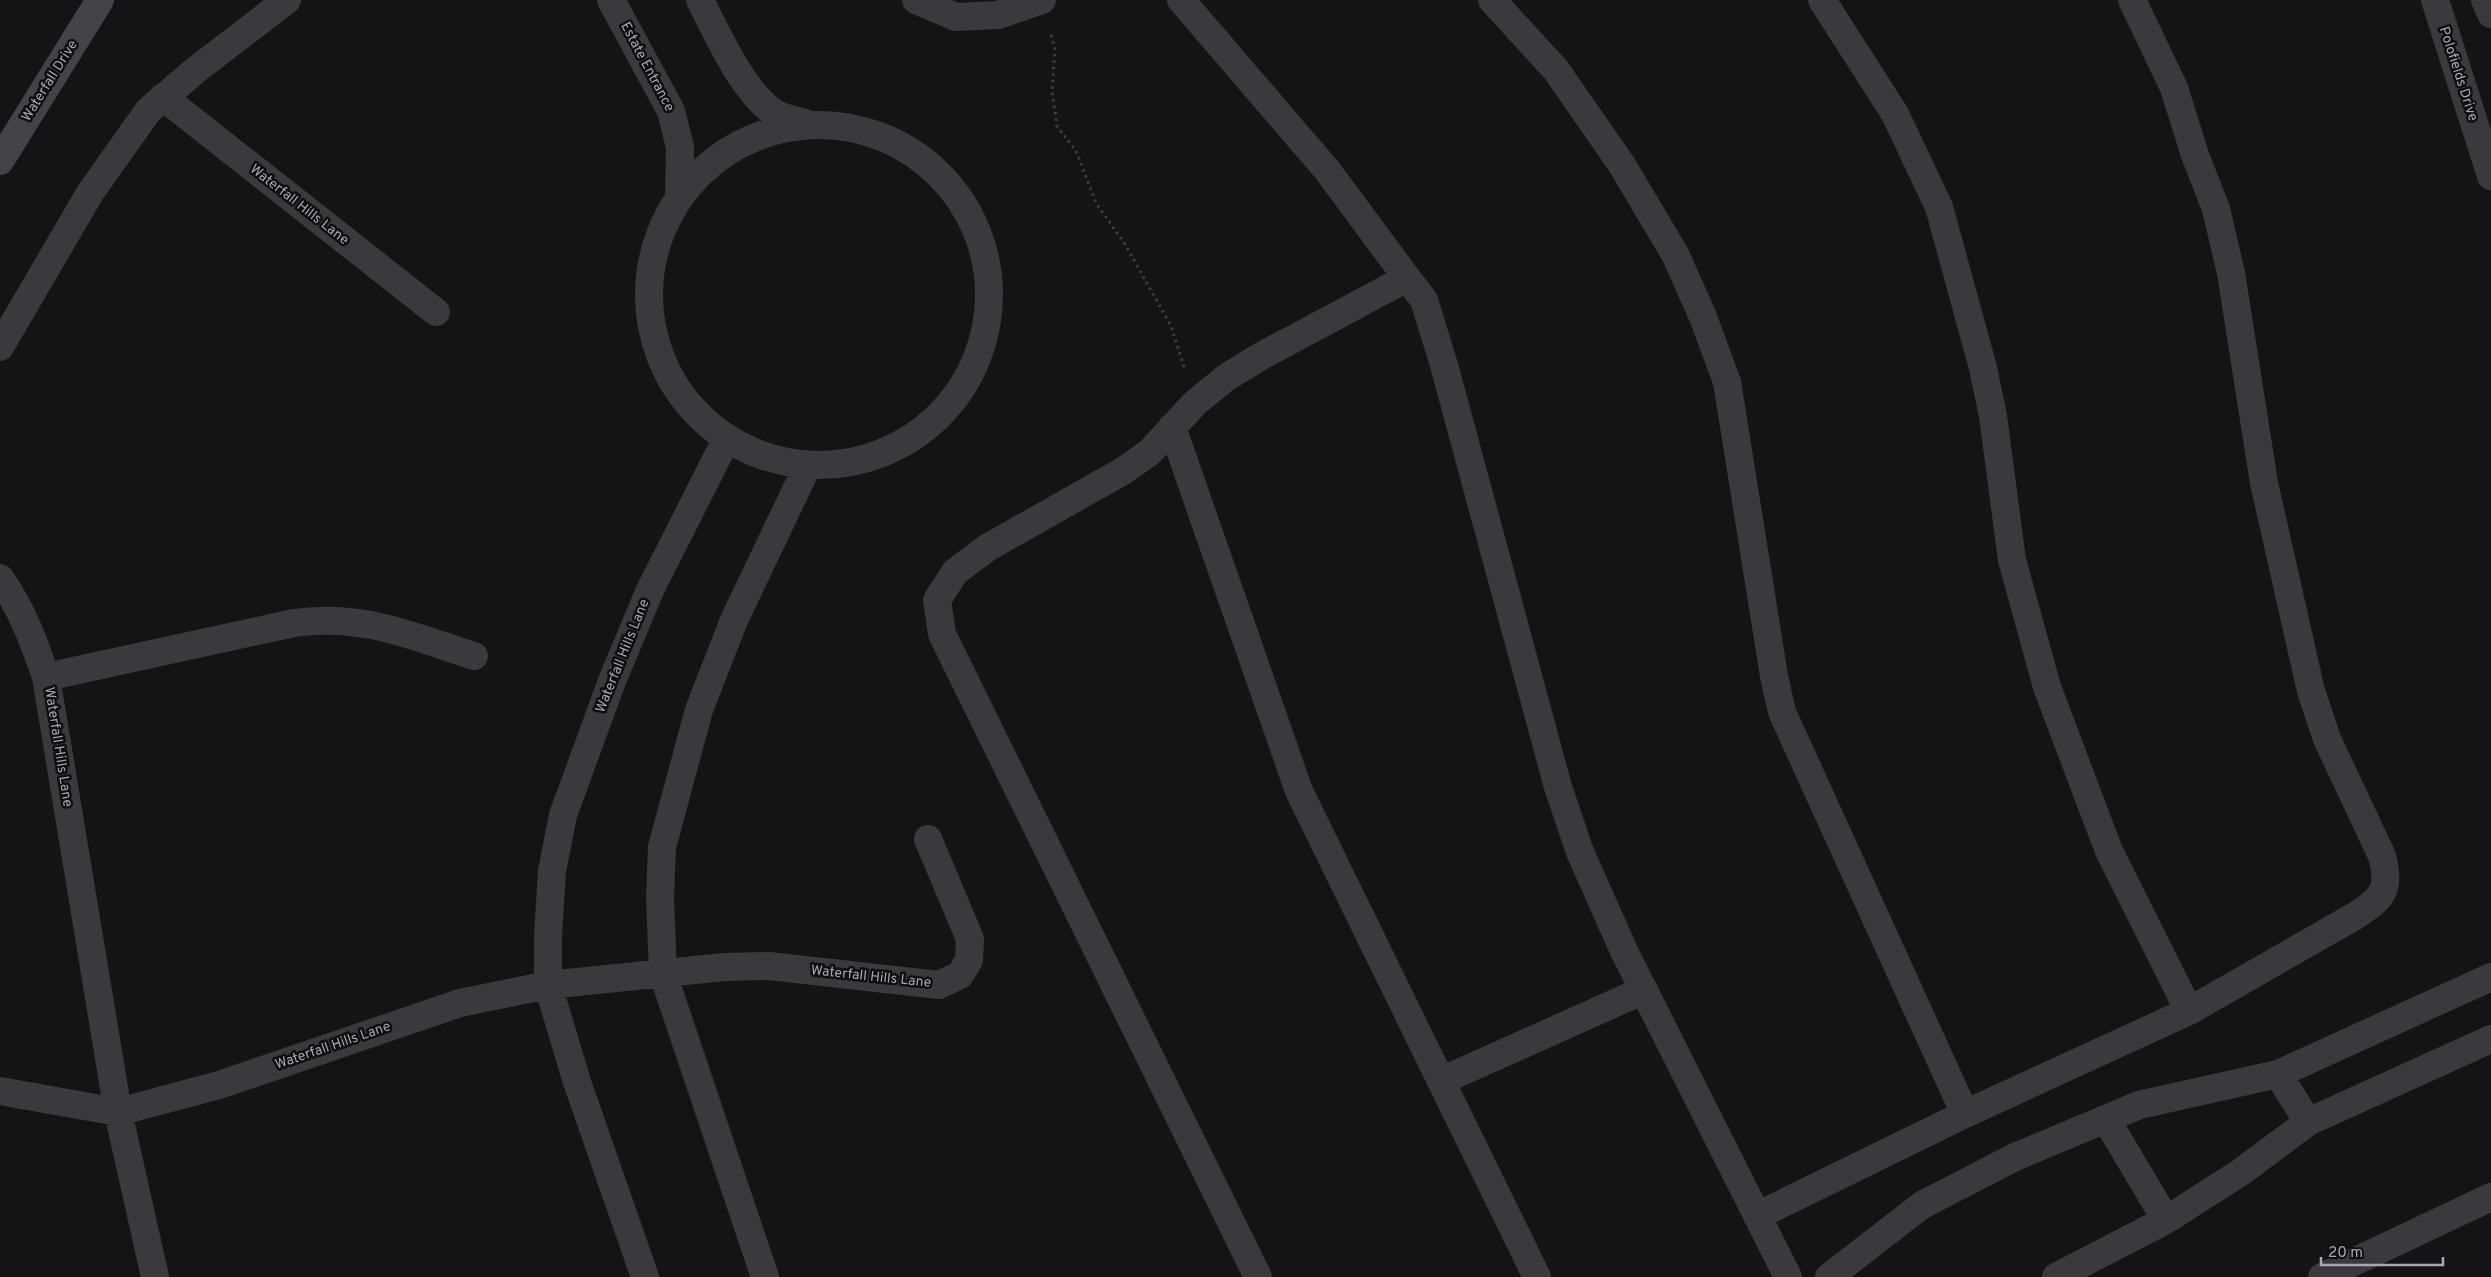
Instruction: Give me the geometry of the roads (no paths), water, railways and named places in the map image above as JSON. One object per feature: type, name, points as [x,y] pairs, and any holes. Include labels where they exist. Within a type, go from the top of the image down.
[{"type":"main road","name":"Waterfall Drive","points":[[0,161],[100,0]]},
{"type":"street","points":[[0,347],[90,193],[148,111],[163,97],[287,0]]},
{"type":"street","name":"Estate Entrance","points":[[611,0],[671,111],[680,147],[679,196]]},
{"type":"street","points":[[700,0],[747,85],[763,105],[777,115],[807,124]]},
{"type":"street","points":[[916,0],[956,17],[998,16],[1042,0]]},
{"type":"street","points":[[1181,0],[1327,170],[1424,300],[1444,365],[1558,787],[1580,852],[1644,990],[1788,1277]]},
{"type":"street","points":[[1492,0],[1556,70],[1622,165],[1676,256],[1703,317],[1727,382],[1782,712],[1965,1114]]},
{"type":"street","points":[[1822,0],[1895,114],[1939,207],[1993,416],[2012,560],[2047,687],[2109,851],[2189,1011]]},
{"type":"street","points":[[1757,1216],[1965,1114],[2189,1011],[2370,907],[2386,885],[2387,874],[2382,856],[2327,739],[2311,691],[2264,483],[2231,273],[2216,209],[2195,155],[2174,88],[2132,0]]},
{"type":"street","name":"Polofields Drive","points":[[2435,0],[2491,176]]},
{"type":"street","points":[[2486,0],[2491,14]]},
{"type":"street","name":"Waterfall Hills Lane","points":[[163,97],[436,312]]},
{"type":"street","points":[[807,124],[826,124],[874,134],[918,156],[954,190],[979,232],[990,280],[987,329],[971,375],[942,414],[902,444],[857,461],[808,465],[765,457],[727,438],[691,408],[672,382],[655,346],[648,308],[650,269],[660,230],[679,196],[697,176],[740,144],[773,129],[807,124]]},
{"type":"street","points":[[1258,1277],[942,634],[937,600],[955,572],[987,548],[1123,471],[1150,452],[1195,403],[1226,378],[1263,355],[1407,278]]},
{"type":"street","points":[[1172,427],[1298,792],[1537,1277]]},
{"type":"street","name":"Waterfall Hills Lane","points":[[645,1277],[577,1082],[548,985],[548,936],[552,871],[563,815],[578,768],[650,590],[727,438]]},
{"type":"street","points":[[765,1277],[663,974],[660,897],[662,848],[699,710],[734,620],[808,465]]},
{"type":"street","name":"Waterfall Hills Lane","points":[[0,578],[13,597],[31,631],[46,677],[118,1112],[156,1277]]},
{"type":"street","name":"Waterfall Hills Lane","points":[[46,677],[318,619],[344,620],[380,625],[474,656]]},
{"type":"street","name":"Waterfall Hills Lane","points":[[0,1091],[118,1112],[218,1084],[460,1004],[548,985],[724,967],[769,966],[938,985],[960,975],[969,960],[970,939],[928,839]]},
{"type":"street","points":[[1829,1277],[1922,1205],[2016,1157],[2139,1106],[2278,1074],[2491,978]]},
{"type":"street","points":[[1441,1081],[1644,990]]},
{"type":"street","points":[[2056,1277],[2166,1220],[2241,1172],[2308,1122],[2491,1039]]},
{"type":"street","points":[[2278,1074],[2308,1122]]},
{"type":"street","points":[[2106,1119],[2166,1220]]},
{"type":"street","points":[[2322,1277],[2491,1197]]},
{"type":"street","points":[[1802,1277],[1822,1277]]}]
